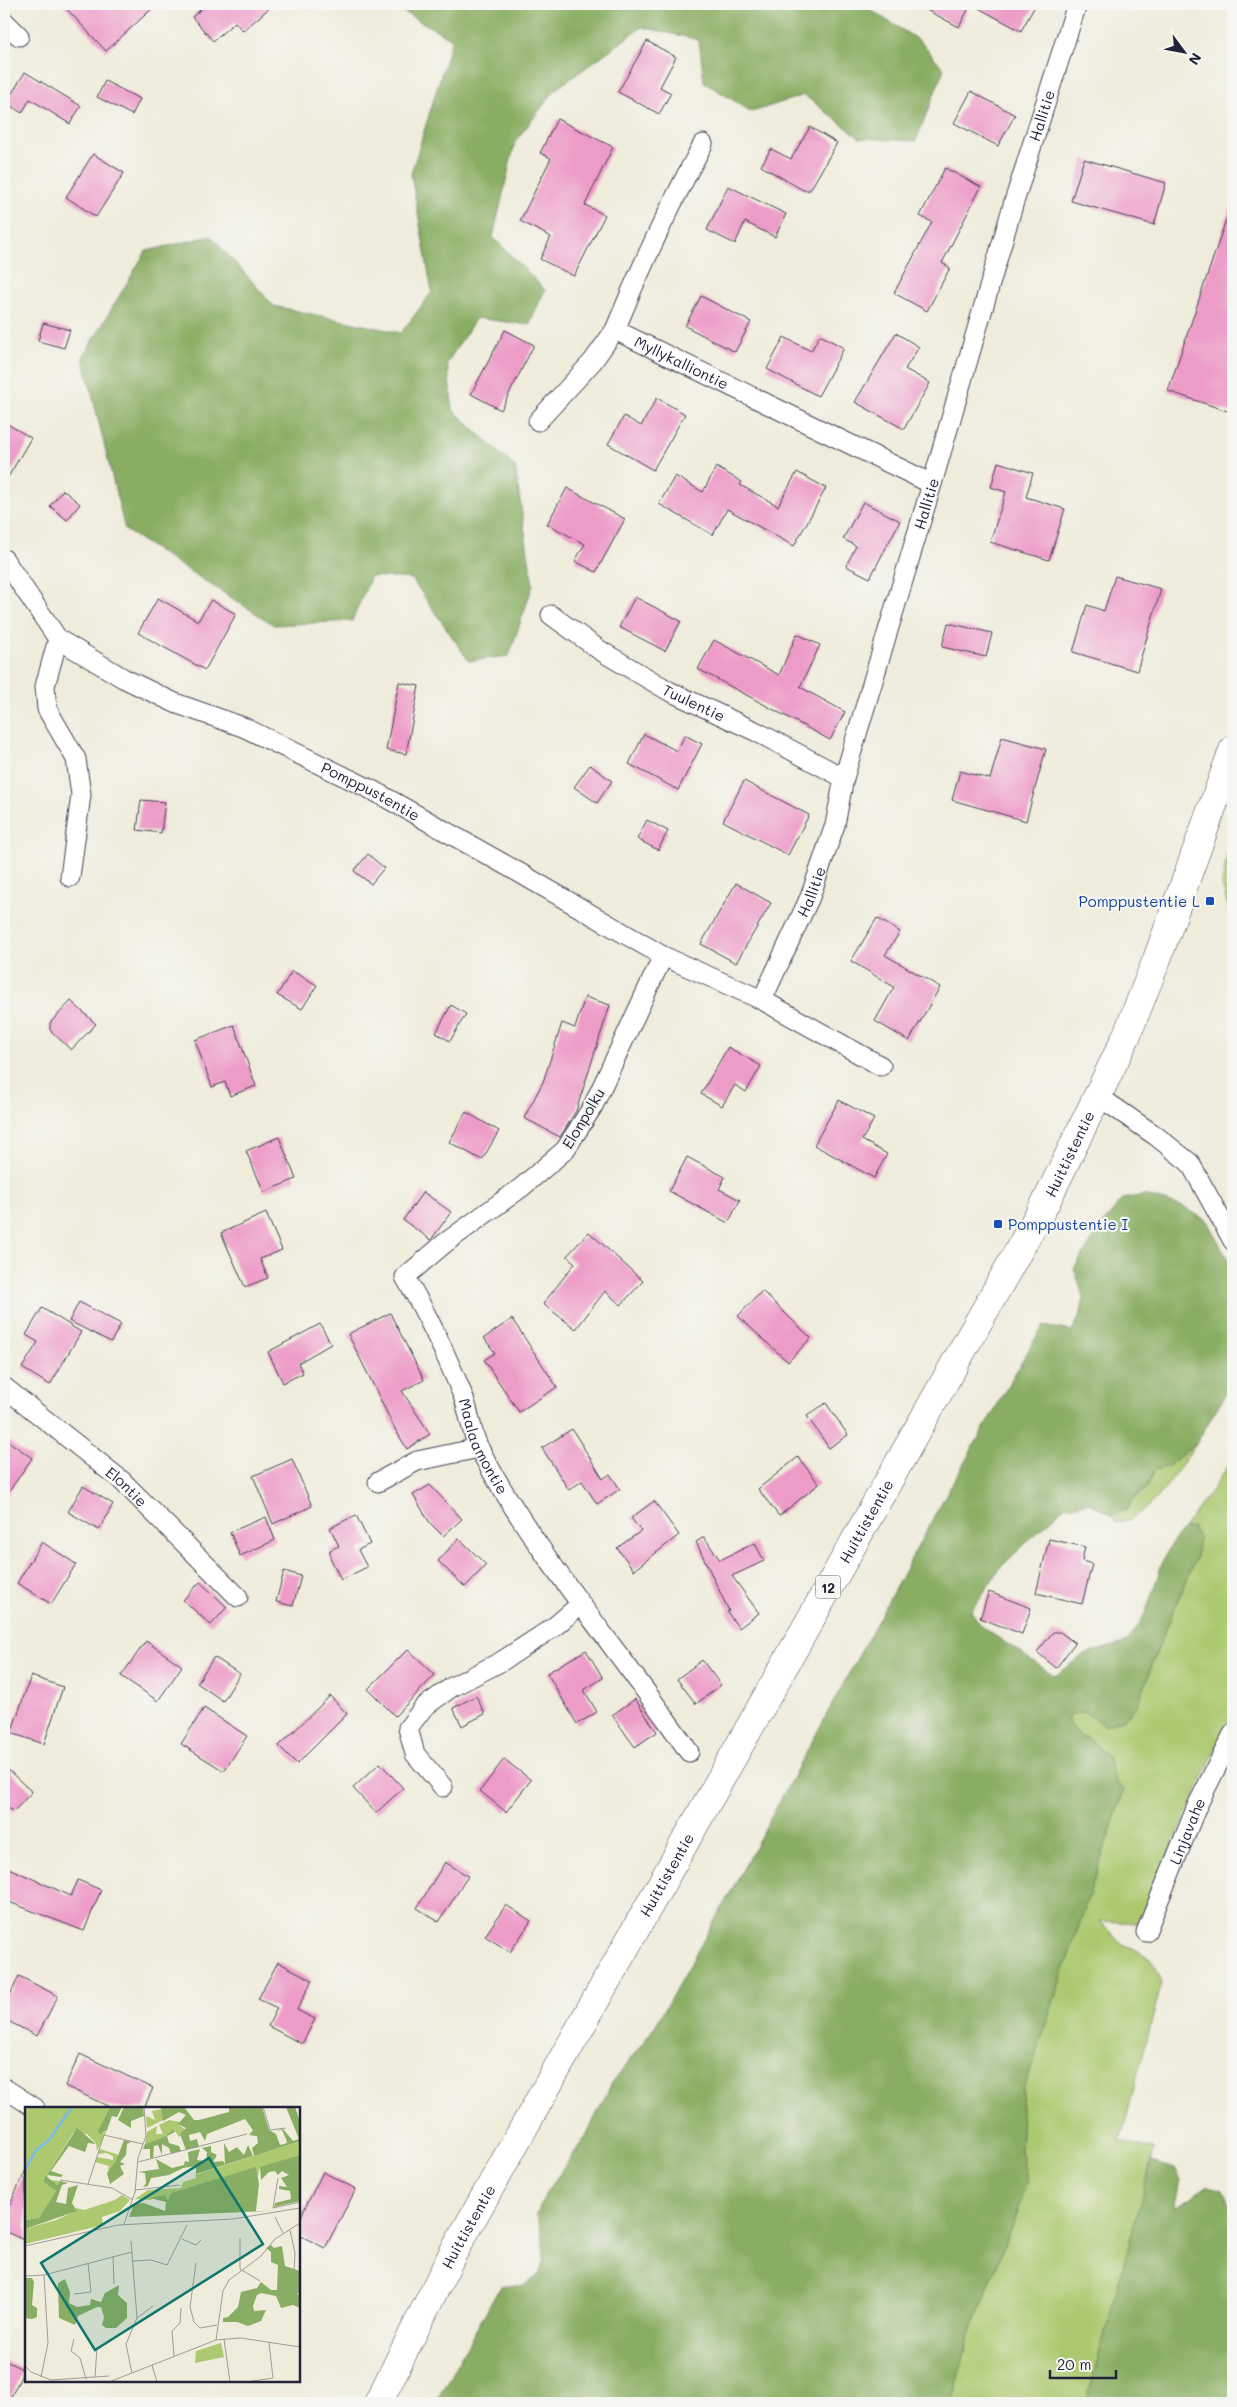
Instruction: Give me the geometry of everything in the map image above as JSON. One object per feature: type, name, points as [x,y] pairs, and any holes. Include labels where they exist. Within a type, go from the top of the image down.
[{"type":"highway","name":"Huittistentie","points":[[378,2403],[452,2253],[1046,1202],[1126,1037],[1157,959],[1233,750]]},
{"type":"street","name":"Hallitie","points":[[762,1000],[810,896],[835,825],[844,778],[1013,205],[1077,4]]},
{"type":"street","points":[[4,21],[19,36]]},
{"type":"street","name":"Myllykalliontie","points":[[703,144],[670,203],[636,278],[616,330],[932,484]]},
{"type":"street","points":[[538,421],[593,361],[616,330]]},
{"type":"street","name":"Pomppustentie","points":[[4,559],[58,640],[141,687],[175,703],[243,727],[374,791],[662,956],[762,1000],[881,1066]]},
{"type":"street","name":"Tuulentie","points":[[551,615],[600,651],[669,690],[757,732],[844,778]]},
{"type":"street","points":[[58,640],[45,686],[47,709],[76,759],[81,795],[70,876]]},
{"type":"street","name":"Elonpolku","points":[[405,1277],[445,1243],[522,1187],[565,1150],[593,1106],[662,956]]},
{"type":"street","points":[[1098,1096],[1156,1136],[1190,1163],[1233,1242]]},
{"type":"street","name":"Maalaamontie","points":[[405,1277],[431,1320],[464,1398],[479,1448],[523,1520],[581,1604],[655,1702],[689,1752]]},
{"type":"street","name":"Elontie","points":[[4,1387],[121,1480],[238,1597]]},
{"type":"street","points":[[378,1482],[417,1461],[479,1448]]},
{"type":"street","points":[[443,1787],[415,1754],[408,1728],[424,1707],[452,1687],[510,1656],[554,1627],[581,1604]]},
{"type":"street","name":"Linjavahe","points":[[1146,1932],[1197,1806],[1233,1734]]},
{"type":"street","points":[[4,2088],[33,2107]]},
{"type":"green space","points":[[389,4],[861,4],[920,41],[944,69],[916,141],[860,138],[804,95],[752,112],[704,82],[699,40],[642,27],[556,89],[515,142],[493,237],[545,290],[529,325],[476,318],[447,363],[453,410],[515,467],[533,585],[509,656],[469,661],[412,579],[371,576],[352,621],[274,625],[125,530],[83,357],[146,251],[211,236],[274,306],[401,333],[432,292],[411,174],[452,39]]},
{"type":"green space","points":[[1233,821],[1233,918],[1231,918],[1222,884]]},
{"type":"green space","points":[[1144,1195],[1184,1207],[1207,1221],[1233,1268],[1233,1381],[1197,1442],[1168,1466],[1155,1470],[1146,1489],[1134,1498],[1127,1509],[1112,1515],[1089,1503],[1065,1506],[1002,1566],[971,1611],[982,1627],[1055,1676],[1083,1655],[1127,1642],[1141,1621],[1161,1567],[1175,1539],[1183,1529],[1192,1527],[1199,1538],[1196,1558],[1159,1645],[1138,1705],[1124,1719],[1106,1725],[1084,1712],[1069,1715],[1068,1722],[1080,1736],[1088,1738],[1108,1757],[1115,1781],[1124,1790],[1023,2088],[1020,2151],[1028,2182],[969,2337],[951,2403],[435,2403],[501,2285],[523,2286],[539,2275],[544,2258],[542,2233],[536,2217],[546,2193],[586,2136],[612,2083],[654,2028],[730,1893],[943,1500],[1033,1342],[1044,1326],[1071,1331],[1076,1323],[1083,1301],[1074,1269],[1098,1231],[1122,1199]]},
{"type":"green space","points":[[1197,1442],[1169,1483],[1144,1510],[1128,1520],[1116,1523],[1112,1515],[1127,1509],[1134,1498],[1146,1489],[1155,1470],[1168,1466]]},
{"type":"green space","points":[[1233,1458],[1233,1710],[1138,1923],[1100,1921],[1123,1944],[1152,1959],[1162,1982],[1120,2141],[1153,2149],[1145,2189],[1086,2403],[951,2403],[969,2337],[1028,2182],[1020,2151],[1023,2088],[1124,1790],[1115,1781],[1108,1757],[1088,1738],[1080,1736],[1067,1722],[1069,1714],[1084,1712],[1106,1725],[1149,1675],[1159,1645],[1196,1558],[1192,1527],[1183,1529]]},
{"type":"green space","points":[[1151,2162],[1175,2169],[1181,2181],[1175,2207],[1207,2185],[1221,2188],[1233,2209],[1233,2347],[1231,2352],[1233,2403],[1086,2403]]},
{"type":"building","points":[[62,4],[157,4],[106,51]]},
{"type":"building","points":[[207,4],[274,4],[243,31],[235,22],[213,41],[192,17]]},
{"type":"building","points":[[915,4],[971,4],[959,27]]},
{"type":"building","points":[[971,4],[1036,4],[1021,31]]},
{"type":"building","points":[[647,41],[676,57],[660,87],[671,93],[659,114],[618,92]]},
{"type":"building","points":[[25,72],[81,106],[70,124],[30,99],[22,113],[6,103]]},
{"type":"building","points":[[105,81],[140,99],[132,115],[97,97]]},
{"type":"building","points":[[971,91],[1015,115],[998,146],[954,123]]},
{"type":"building","points":[[557,119],[613,147],[585,205],[605,215],[574,276],[540,259],[551,237],[520,221],[551,158],[540,153]]},
{"type":"building","points":[[810,127],[837,143],[810,190],[803,190],[761,166],[771,149],[791,159]]},
{"type":"building","points":[[93,154],[124,173],[96,217],[66,197]]},
{"type":"building","points":[[1084,159],[1166,183],[1154,225],[1071,201]]},
{"type":"building","points":[[945,168],[981,187],[942,263],[950,268],[927,311],[894,293],[932,222],[920,216]]},
{"type":"building","points":[[728,186],[786,214],[775,237],[745,222],[735,244],[707,230]]},
{"type":"building","points":[[1230,208],[1233,209],[1233,413],[1168,391]]},
{"type":"building","points":[[701,296],[751,322],[735,352],[685,326]]},
{"type":"building","points":[[43,323],[70,330],[64,348],[38,341]]},
{"type":"building","points":[[505,330],[534,345],[501,410],[471,394]]},
{"type":"building","points":[[896,333],[919,347],[905,369],[930,383],[904,429],[855,402]]},
{"type":"building","points":[[820,335],[844,348],[818,396],[767,369],[784,337],[811,351]]},
{"type":"building","points":[[657,398],[685,414],[653,470],[608,444],[624,416],[641,426]]},
{"type":"building","points":[[4,422],[31,438],[4,484]]},
{"type":"building","points":[[998,462],[1033,473],[1026,497],[1065,509],[1049,560],[990,542],[1006,492],[991,487]]},
{"type":"building","points":[[716,467],[742,482],[740,485],[778,506],[797,472],[826,488],[794,546],[727,509],[713,535],[659,504],[675,476],[703,492]]},
{"type":"building","points":[[567,488],[625,519],[596,572],[575,561],[585,544],[547,524]]},
{"type":"building","points":[[63,490],[80,504],[67,520],[50,506]]},
{"type":"building","points":[[863,502],[900,521],[870,578],[846,566],[856,546],[843,539]]},
{"type":"building","points":[[1115,576],[1161,589],[1137,671],[1073,652],[1087,605],[1104,611]]},
{"type":"building","points":[[635,597],[681,621],[665,651],[619,627]]},
{"type":"building","points":[[158,598],[198,621],[211,600],[236,614],[205,670],[138,633]]},
{"type":"building","points":[[948,623],[992,633],[986,657],[942,647]]},
{"type":"building","points":[[797,634],[820,645],[800,687],[845,712],[830,740],[698,669],[714,640],[779,675]]},
{"type":"building","points":[[399,682],[419,686],[406,754],[386,750]]},
{"type":"building","points":[[644,734],[677,751],[685,735],[702,744],[678,790],[629,764]]},
{"type":"building","points":[[1002,737],[1046,749],[1026,821],[952,800],[960,771],[990,779]]},
{"type":"building","points":[[590,765],[612,781],[597,803],[574,787]]},
{"type":"building","points":[[744,781],[809,815],[788,855],[723,821]]},
{"type":"building","points":[[141,800],[165,802],[161,833],[137,830]]},
{"type":"building","points":[[647,820],[668,831],[658,850],[637,839]]},
{"type":"building","points":[[368,854],[384,868],[371,884],[354,871]]},
{"type":"building","points":[[736,883],[771,903],[736,963],[701,944]]},
{"type":"building","points":[[877,918],[900,932],[885,955],[940,987],[909,1041],[875,1021],[894,987],[851,961]]},
{"type":"building","points":[[292,971],[317,985],[302,1009],[277,995]]},
{"type":"building","points":[[585,997],[610,1005],[576,1111],[560,1137],[524,1118],[543,1082],[562,1023],[575,1028]]},
{"type":"building","points":[[71,1001],[96,1024],[71,1050],[50,1030],[50,1023]]},
{"type":"building","points":[[451,1005],[466,1014],[450,1041],[436,1033]]},
{"type":"building","points":[[234,1025],[256,1086],[230,1096],[225,1082],[212,1087],[195,1040]]},
{"type":"building","points":[[728,1047],[761,1066],[746,1092],[735,1085],[722,1106],[701,1094]]},
{"type":"building","points":[[839,1100],[874,1119],[862,1140],[887,1154],[874,1178],[814,1145]]},
{"type":"building","points":[[466,1112],[499,1131],[482,1160],[449,1142]]},
{"type":"building","points":[[279,1137],[296,1179],[264,1192],[246,1151]]},
{"type":"building","points":[[687,1157],[725,1177],[719,1189],[740,1200],[728,1223],[669,1191]]},
{"type":"building","points":[[423,1192],[451,1212],[431,1240],[403,1220]]},
{"type":"building","points":[[266,1213],[282,1250],[260,1259],[268,1278],[245,1287],[221,1233]]},
{"type":"building","points":[[589,1232],[643,1281],[621,1305],[605,1291],[576,1329],[543,1304],[575,1263],[567,1256]]},
{"type":"building","points":[[762,1291],[811,1338],[788,1362],[738,1316]]},
{"type":"building","points":[[79,1302],[121,1324],[111,1342],[69,1321]]},
{"type":"building","points":[[42,1308],[81,1332],[50,1385],[22,1368],[38,1342],[26,1335]]},
{"type":"building","points":[[390,1313],[424,1380],[402,1391],[430,1434],[407,1449],[395,1429],[348,1334]]},
{"type":"building","points":[[512,1319],[557,1387],[519,1412],[484,1360],[495,1353],[484,1338]]},
{"type":"building","points":[[320,1324],[331,1344],[298,1363],[303,1373],[283,1383],[268,1352]]},
{"type":"building","points":[[826,1403],[848,1435],[829,1448],[807,1416]]},
{"type":"building","points":[[572,1429],[603,1479],[610,1474],[620,1489],[597,1504],[582,1481],[569,1490],[542,1448]]},
{"type":"building","points":[[4,1438],[32,1458],[4,1499]]},
{"type":"building","points":[[798,1457],[819,1484],[779,1516],[758,1489]]},
{"type":"building","points":[[292,1459],[312,1506],[273,1524],[253,1476]]},
{"type":"building","points":[[430,1485],[462,1519],[443,1536],[430,1523],[413,1495]]},
{"type":"building","points":[[83,1486],[113,1504],[99,1530],[68,1512]]},
{"type":"building","points":[[654,1501],[679,1535],[634,1570],[617,1548],[641,1531],[631,1518]]},
{"type":"building","points":[[356,1515],[370,1544],[358,1550],[367,1567],[341,1580],[330,1557],[330,1550],[339,1546],[330,1528]]},
{"type":"building","points":[[266,1517],[275,1540],[240,1556],[230,1532]]},
{"type":"building","points":[[704,1537],[720,1560],[755,1543],[764,1561],[732,1576],[759,1613],[739,1628],[727,1612],[729,1611],[696,1542]]},
{"type":"building","points":[[459,1538],[486,1565],[465,1587],[438,1561]]},
{"type":"building","points":[[1049,1539],[1085,1547],[1082,1561],[1092,1564],[1082,1604],[1036,1593]]},
{"type":"building","points":[[42,1542],[76,1564],[51,1604],[17,1583]]},
{"type":"building","points":[[284,1571],[301,1576],[293,1606],[276,1602]]},
{"type":"building","points":[[200,1582],[227,1607],[211,1625],[183,1600]]},
{"type":"building","points":[[989,1592],[1031,1608],[1022,1634],[980,1618]]},
{"type":"building","points":[[1053,1632],[1060,1632],[1075,1643],[1056,1668],[1037,1652]]},
{"type":"building","points":[[146,1641],[182,1666],[158,1701],[121,1676]]},
{"type":"building","points":[[408,1649],[435,1675],[395,1716],[368,1689]]},
{"type":"building","points":[[586,1650],[603,1678],[584,1690],[597,1712],[577,1724],[547,1673]]},
{"type":"building","points":[[214,1657],[240,1674],[223,1701],[197,1683]]},
{"type":"building","points":[[702,1660],[721,1685],[696,1704],[677,1679]]},
{"type":"building","points":[[31,1676],[63,1687],[44,1744],[11,1733]]},
{"type":"building","points":[[330,1696],[347,1714],[297,1764],[279,1746]]},
{"type":"building","points":[[476,1696],[485,1714],[462,1726],[453,1708]]},
{"type":"building","points":[[635,1699],[657,1732],[635,1747],[612,1715]]},
{"type":"building","points":[[204,1708],[247,1736],[224,1771],[181,1744]]},
{"type":"building","points":[[504,1759],[531,1780],[506,1812],[480,1791]]},
{"type":"building","points":[[380,1763],[403,1788],[376,1813],[353,1788]]},
{"type":"building","points":[[4,1766],[32,1792],[13,1812],[4,1804]]},
{"type":"building","points":[[445,1862],[468,1876],[439,1922],[417,1908]]},
{"type":"building","points":[[4,1866],[71,1896],[78,1880],[101,1890],[84,1931],[4,1900]]},
{"type":"building","points":[[506,1905],[531,1921],[510,1952],[485,1936]]},
{"type":"building","points":[[278,1962],[312,1980],[297,2010],[315,2019],[302,2044],[268,2026],[277,2008],[258,1999]]},
{"type":"building","points":[[19,1976],[58,1996],[37,2036],[4,2019],[4,1989],[11,1993]]},
{"type":"building","points":[[80,2054],[153,2088],[144,2107],[110,2107],[65,2086]]},
{"type":"building","points":[[25,2172],[25,2241],[4,2231],[4,2217]]},
{"type":"building","points":[[323,2172],[356,2189],[325,2248],[300,2236],[300,2218]]},
{"type":"building","points":[[4,2360],[24,2370],[8,2403],[4,2403]]},
{"type":"place","name":"Pomppustentie L","points":[[1210,901]]},
{"type":"place","name":"Pomppustentie I","points":[[998,1224]]}]
